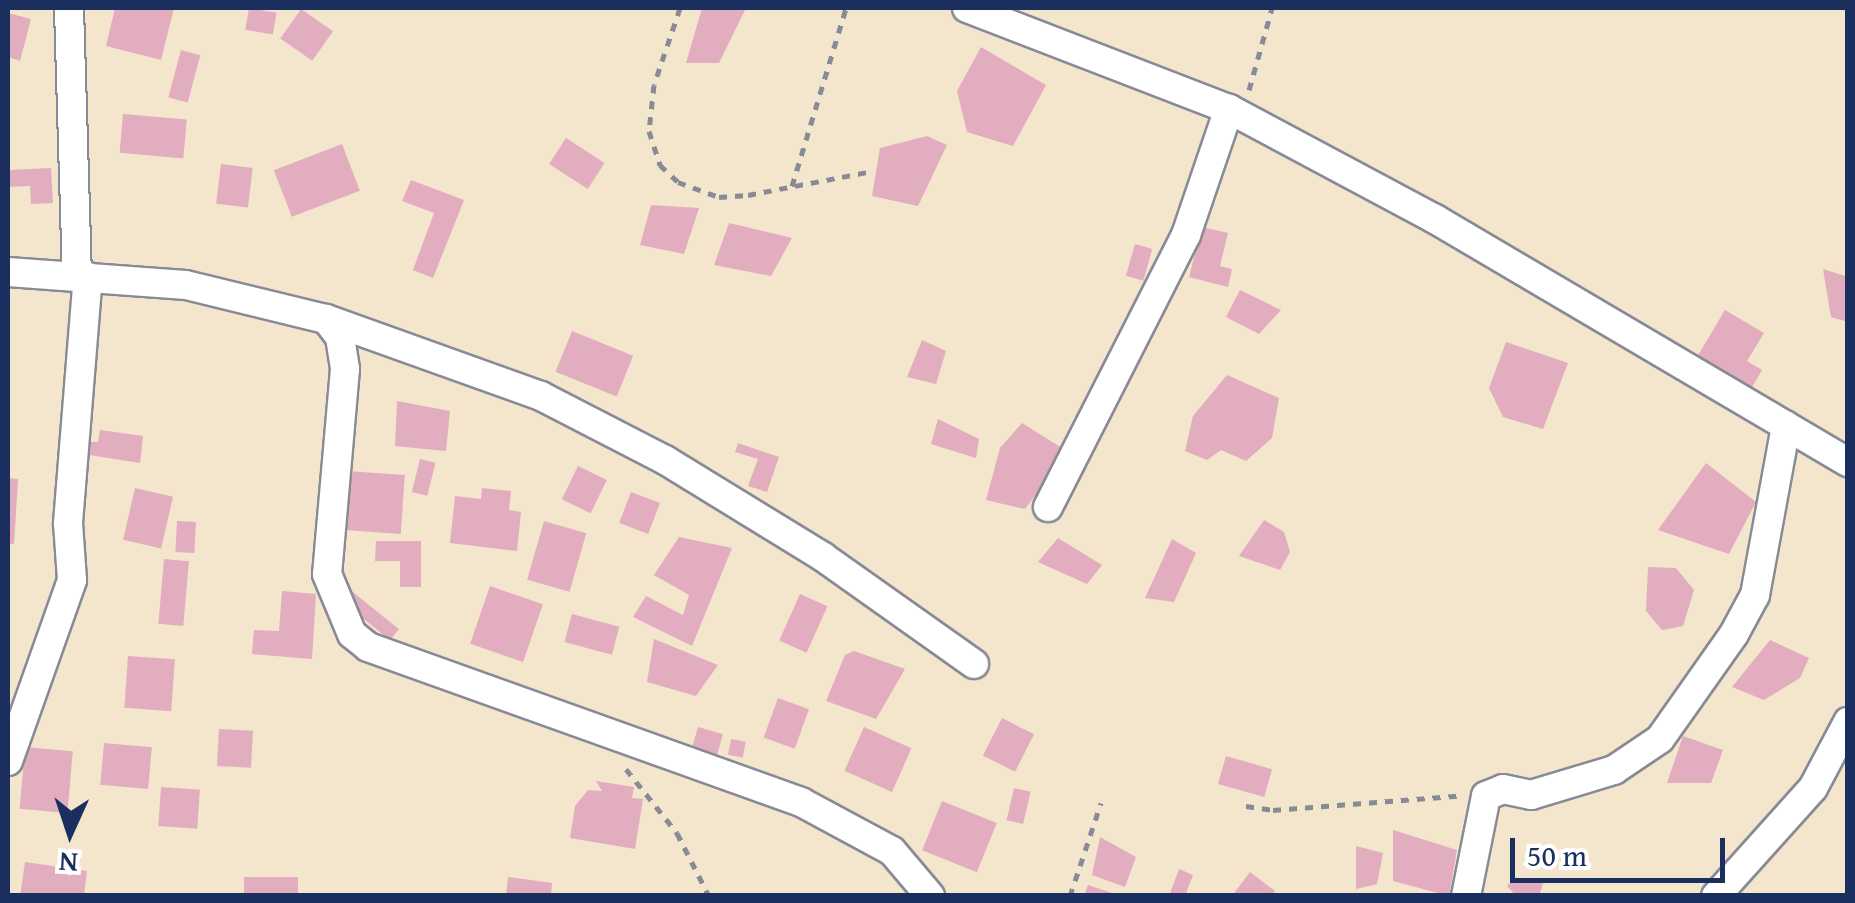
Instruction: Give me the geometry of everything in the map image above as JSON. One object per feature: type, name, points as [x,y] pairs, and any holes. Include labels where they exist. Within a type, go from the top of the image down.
[{"type":"street","points":[[8,761],[72,580],[75,553],[68,523],[82,276],[69,8]]},
{"type":"street","points":[[967,8],[1234,113],[1435,220],[1848,462]]},
{"type":"street","points":[[1048,507],[1186,235],[1234,113]]},
{"type":"street","points":[[8,272],[186,284],[326,319],[541,396],[665,460],[823,556],[974,664]]},
{"type":"street","points":[[326,319],[340,337],[345,370],[328,574],[352,634],[368,647],[801,802],[854,827],[892,852],[930,896]]},
{"type":"street","points":[[1466,896],[1486,796],[1494,789],[1531,795],[1566,788],[1614,770],[1660,739],[1754,595],[1786,426]]},
{"type":"street","points":[[1716,896],[1813,788],[1848,722]]},
{"type":"path","points":[[680,8],[654,85],[649,132],[660,166],[678,182],[719,197],[867,172]]},
{"type":"path","points":[[792,186],[846,8]]},
{"type":"path","points":[[1234,113],[1272,8]]},
{"type":"path","points":[[594,731],[677,832],[709,896]]},
{"type":"path","points":[[1246,806],[1273,810],[1486,796]]},
{"type":"path","points":[[1070,896],[1101,803]]},
{"type":"building","points":[[115,8],[174,8],[161,60],[106,46]]},
{"type":"building","points":[[249,8],[277,13],[273,35],[245,30]]},
{"type":"building","points":[[702,8],[746,8],[719,63],[686,63]]},
{"type":"building","points":[[301,9],[333,31],[312,61],[280,38]]},
{"type":"building","points":[[8,13],[31,19],[20,61],[8,57]]},
{"type":"building","points":[[981,47],[1046,85],[1013,146],[967,132],[957,91]]},
{"type":"building","points":[[181,50],[200,55],[188,103],[168,97]]},
{"type":"building","points":[[123,114],[187,120],[183,158],[120,153]]},
{"type":"building","points":[[927,136],[947,145],[918,206],[872,196],[880,148]]},
{"type":"building","points":[[566,138],[605,163],[588,189],[549,164]]},
{"type":"building","points":[[342,144],[360,191],[292,217],[274,170]]},
{"type":"building","points":[[221,164],[253,168],[248,208],[216,204]]},
{"type":"building","points":[[51,168],[53,203],[31,204],[30,186],[8,187],[8,170]]},
{"type":"building","points":[[411,180],[464,200],[433,278],[413,270],[434,213],[402,201]]},
{"type":"building","points":[[651,205],[699,208],[684,254],[640,245]]},
{"type":"building","points":[[729,223],[792,238],[771,276],[714,265]]},
{"type":"building","points":[[1202,227],[1228,233],[1220,266],[1232,269],[1228,287],[1189,277]]},
{"type":"building","points":[[1135,244],[1152,249],[1143,281],[1126,276]]},
{"type":"building","points":[[1823,269],[1848,277],[1848,322],[1831,317]]},
{"type":"building","points":[[1240,290],[1281,310],[1259,334],[1226,317]]},
{"type":"building","points":[[1725,310],[1764,333],[1747,361],[1762,370],[1751,389],[1697,357]]},
{"type":"building","points":[[572,331],[633,356],[617,397],[556,372]]},
{"type":"building","points":[[922,340],[946,351],[936,384],[907,377]]},
{"type":"building","points":[[1506,342],[1568,363],[1543,429],[1503,417],[1489,388]]},
{"type":"building","points":[[1227,375],[1279,398],[1272,438],[1246,461],[1221,450],[1207,460],[1185,451],[1193,416]]},
{"type":"building","points":[[397,401],[450,411],[446,451],[395,446]]},
{"type":"building","points":[[938,419],[979,439],[976,458],[931,444]]},
{"type":"building","points":[[1022,423],[1062,448],[1061,461],[1025,509],[986,500],[1000,448]]},
{"type":"building","points":[[100,430],[143,436],[140,463],[89,455],[87,442],[98,442]]},
{"type":"building","points":[[738,443],[779,457],[767,492],[748,486],[758,459],[735,452]]},
{"type":"building","points":[[420,459],[436,463],[427,496],[412,492]]},
{"type":"building","points":[[1706,463],[1756,502],[1729,554],[1658,530]]},
{"type":"building","points":[[578,466],[607,480],[591,513],[562,499]]},
{"type":"building","points":[[346,471],[405,475],[401,534],[342,530]]},
{"type":"building","points":[[8,478],[18,479],[14,544],[8,544]]},
{"type":"building","points":[[135,488],[173,497],[161,548],[123,540]]},
{"type":"building","points":[[482,488],[511,491],[509,510],[521,512],[517,551],[450,543],[455,496],[481,499]]},
{"type":"building","points":[[631,492],[660,503],[648,534],[619,523]]},
{"type":"building","points":[[1264,520],[1284,532],[1290,552],[1280,570],[1239,556]]},
{"type":"building","points":[[177,521],[196,522],[194,553],[175,552]]},
{"type":"building","points":[[544,521],[586,533],[569,592],[527,580]]},
{"type":"building","points":[[679,537],[732,548],[692,646],[633,617],[646,596],[683,615],[689,595],[654,575]]},
{"type":"building","points":[[1058,538],[1102,565],[1087,584],[1038,562]]},
{"type":"building","points":[[1172,539],[1196,553],[1174,602],[1145,598]]},
{"type":"building","points":[[376,541],[421,541],[421,587],[400,587],[400,561],[375,561]]},
{"type":"building","points":[[164,559],[189,561],[183,626],[158,624]]},
{"type":"building","points":[[1648,567],[1676,568],[1694,590],[1683,626],[1662,630],[1646,611]]},
{"type":"building","points":[[343,584],[399,629],[390,640],[334,595]]},
{"type":"building","points":[[490,586],[543,604],[523,662],[470,644]]},
{"type":"building","points":[[282,591],[316,594],[312,659],[252,654],[254,630],[279,631]]},
{"type":"building","points":[[800,594],[827,606],[807,653],[779,641]]},
{"type":"building","points":[[572,614],[619,627],[612,655],[564,642]]},
{"type":"building","points":[[654,639],[718,665],[696,696],[647,682]]},
{"type":"building","points":[[1770,640],[1809,658],[1800,678],[1764,700],[1732,687]]},
{"type":"building","points":[[854,651],[905,669],[876,719],[826,701],[845,655]]},
{"type":"building","points":[[128,656],[175,659],[171,711],[124,708]]},
{"type":"building","points":[[778,698],[809,709],[795,749],[764,737]]},
{"type":"building","points":[[1002,718],[1034,734],[1015,772],[983,755]]},
{"type":"building","points":[[698,727],[723,734],[715,763],[690,756]]},
{"type":"building","points":[[864,727],[912,748],[892,792],[844,771]]},
{"type":"building","points":[[219,729],[253,731],[251,768],[217,766]]},
{"type":"building","points":[[1683,736],[1723,750],[1711,783],[1667,783]]},
{"type":"building","points":[[731,739],[746,742],[743,758],[728,755]]},
{"type":"building","points":[[104,743],[152,747],[148,789],[100,785]]},
{"type":"building","points":[[25,747],[73,751],[67,813],[20,809]]},
{"type":"building","points":[[1226,756],[1272,769],[1264,797],[1218,784]]},
{"type":"building","points":[[596,781],[634,787],[632,798],[643,799],[635,849],[570,838],[575,806],[588,790],[602,791]]},
{"type":"building","points":[[161,787],[200,790],[197,829],[158,826]]},
{"type":"building","points":[[1014,788],[1031,792],[1023,824],[1007,820]]},
{"type":"building","points":[[942,801],[997,823],[977,872],[922,850]]},
{"type":"building","points":[[1393,830],[1457,850],[1449,896],[1393,881]]},
{"type":"building","points":[[1100,837],[1136,857],[1125,887],[1092,875]]},
{"type":"building","points":[[1356,846],[1383,853],[1377,884],[1356,889]]},
{"type":"building","points":[[25,862],[87,871],[84,896],[20,896]]},
{"type":"building","points":[[1179,869],[1193,875],[1185,896],[1169,896]]},
{"type":"building","points":[[1250,872],[1275,891],[1272,896],[1232,896]]},
{"type":"building","points":[[244,877],[298,877],[298,896],[244,896]]},
{"type":"building","points":[[508,877],[552,883],[551,896],[506,896]]},
{"type":"building","points":[[1515,878],[1544,880],[1540,893],[1516,896],[1507,886]]},
{"type":"building","points":[[1088,885],[1118,895],[1118,896],[1084,896]]}]
